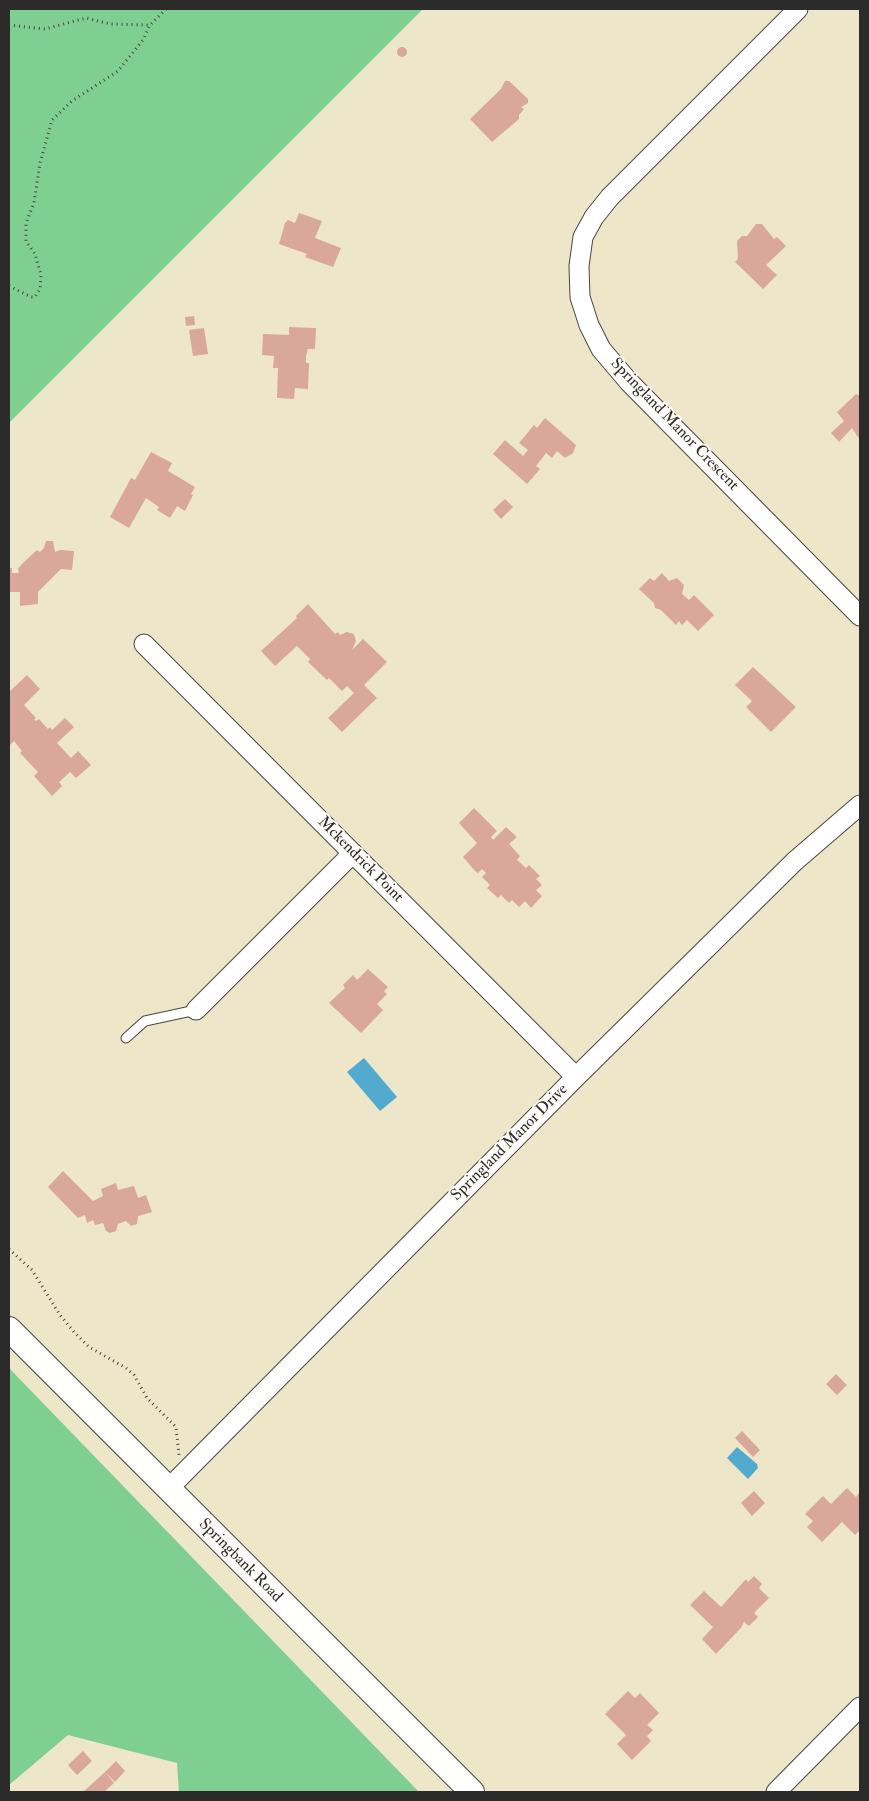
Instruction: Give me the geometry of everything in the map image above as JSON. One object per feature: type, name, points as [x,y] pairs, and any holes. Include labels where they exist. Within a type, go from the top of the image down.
[{"type":"street","name":"Springland Manor Crescent","points":[[798,9],[604,203],[583,237],[579,266],[580,297],[588,324],[602,350],[629,382],[860,616]]},
{"type":"street","name":"Mckendrick Point","points":[[144,644],[576,1077]]},
{"type":"street","name":"Springland Manor Drive","points":[[175,1482],[576,1077],[795,861],[860,805]]},
{"type":"street","points":[[196,1010],[353,853]]},
{"type":"street","name":"Springbank Road","points":[[9,1329],[175,1482],[472,1792]]},
{"type":"street","points":[[776,1792],[860,1707]]},
{"type":"lane","points":[[126,1038],[145,1021],[196,1010]]},
{"type":"path","points":[[9,286],[31,297],[35,296],[40,289],[41,275],[35,254],[26,241],[26,223],[34,203],[40,163],[52,120],[72,101],[90,92],[118,71],[143,40],[150,25],[166,9]]},
{"type":"path","points":[[9,25],[45,30],[86,18],[110,24],[150,25]]},
{"type":"path","points":[[9,1249],[36,1275],[60,1315],[74,1332],[97,1352],[131,1372],[148,1398],[176,1427],[175,1482]]},
{"type":"green space","points":[[9,9],[423,9],[9,423]]},
{"type":"green space","points":[[9,1368],[419,1792],[179,1792],[177,1763],[68,1735],[9,1785]]},
{"type":"water","points":[[364,1058],[397,1097],[380,1111],[347,1072]]},
{"type":"water","points":[[737,1447],[757,1464],[758,1468],[748,1479],[727,1458]]},
{"type":"building","points":[[400,47],[404,47],[407,52],[406,56],[400,57],[397,54],[397,50]]},
{"type":"building","points":[[505,81],[509,81],[528,99],[528,103],[521,107],[524,109],[519,115],[519,119],[492,142],[470,119],[501,89]]},
{"type":"building","points":[[299,213],[322,221],[315,238],[341,248],[333,267],[305,257],[307,254],[279,244],[285,223],[288,220],[295,223]]},
{"type":"building","points":[[756,224],[762,224],[774,239],[777,237],[786,246],[766,265],[777,275],[763,289],[735,262],[738,259],[737,241],[742,236],[747,236]]},
{"type":"building","points":[[194,316],[195,325],[186,326],[185,317]]},
{"type":"building","points":[[289,327],[316,328],[315,349],[308,349],[306,356],[306,363],[309,363],[308,389],[295,388],[294,399],[277,398],[278,368],[273,368],[274,356],[262,355],[263,334],[289,335]]},
{"type":"building","points":[[204,328],[208,354],[193,356],[189,330]]},
{"type":"building","points":[[856,394],[860,396],[860,440],[852,428],[839,442],[831,433],[844,421],[837,412]]},
{"type":"building","points":[[545,418],[576,445],[573,453],[565,458],[557,451],[552,458],[546,453],[536,466],[540,469],[527,484],[493,454],[505,440],[523,456],[528,450],[519,443],[534,425],[537,428]]},
{"type":"building","points":[[151,452],[172,463],[168,471],[195,487],[191,494],[193,495],[185,511],[177,506],[170,518],[157,510],[159,507],[146,498],[129,528],[110,517],[131,478],[135,480]]},
{"type":"building","points":[[505,499],[513,507],[501,519],[493,510]]},
{"type":"building","points":[[46,541],[53,541],[55,552],[60,550],[74,551],[72,570],[61,569],[38,592],[38,604],[20,606],[20,592],[9,592],[9,568],[12,568],[12,573],[19,573],[18,569],[23,563],[37,550],[40,552],[44,548]]},
{"type":"building","points":[[662,573],[669,581],[677,578],[684,585],[682,594],[689,600],[694,595],[714,615],[698,631],[687,620],[682,625],[679,621],[676,625],[661,610],[655,608],[654,603],[639,589],[650,578],[654,581]]},
{"type":"building","points":[[308,604],[335,634],[338,632],[340,635],[347,632],[354,634],[356,641],[352,650],[363,639],[387,662],[364,685],[377,698],[342,732],[328,718],[354,693],[347,686],[342,691],[329,678],[327,680],[308,662],[310,659],[297,646],[275,666],[261,651],[297,618],[296,616]]},
{"type":"building","points":[[753,667],[796,707],[771,732],[746,707],[752,701],[735,685]]},
{"type":"building","points":[[27,675],[40,689],[24,705],[36,718],[34,719],[36,721],[39,719],[48,729],[50,727],[52,730],[65,718],[74,727],[57,743],[71,758],[78,751],[91,765],[76,778],[70,772],[59,782],[62,786],[52,796],[34,776],[38,772],[20,753],[22,751],[14,741],[9,746],[9,692]]},
{"type":"building","points":[[474,808],[497,831],[491,837],[493,840],[506,827],[517,837],[509,844],[520,856],[517,860],[526,868],[529,865],[540,876],[536,879],[542,885],[536,890],[542,896],[531,908],[525,901],[519,907],[512,900],[509,903],[501,895],[498,898],[487,888],[490,885],[482,877],[486,873],[482,869],[478,873],[475,871],[463,857],[477,843],[459,823]]},
{"type":"building","points":[[368,969],[388,987],[384,991],[387,994],[377,1004],[383,1010],[361,1033],[329,1003],[345,988],[343,985],[353,975],[357,980]]},
{"type":"building","points":[[63,1171],[93,1201],[103,1196],[101,1189],[116,1183],[118,1190],[134,1186],[138,1198],[146,1195],[152,1212],[138,1216],[137,1224],[131,1226],[126,1221],[118,1224],[116,1231],[110,1233],[106,1231],[103,1223],[95,1225],[93,1220],[87,1223],[85,1215],[78,1218],[48,1187]]},
{"type":"building","points":[[836,1374],[847,1385],[837,1395],[826,1384]]},
{"type":"building","points":[[742,1431],[760,1450],[753,1457],[735,1438]]},
{"type":"building","points":[[847,1488],[856,1497],[860,1492],[860,1530],[855,1535],[842,1522],[822,1542],[807,1527],[813,1521],[805,1514],[823,1496],[831,1504]]},
{"type":"building","points":[[754,1491],[765,1503],[752,1516],[741,1503]]},
{"type":"building","points":[[754,1576],[762,1584],[759,1588],[769,1598],[754,1613],[758,1617],[749,1626],[744,1622],[741,1628],[716,1654],[702,1639],[713,1627],[690,1605],[704,1591],[721,1607],[746,1579],[748,1582]]},
{"type":"building","points":[[628,1691],[635,1698],[640,1693],[659,1713],[647,1725],[653,1730],[647,1736],[651,1741],[632,1760],[617,1744],[626,1735],[605,1714]]},
{"type":"building","points":[[83,1751],[92,1761],[77,1775],[68,1765]]},
{"type":"building","points":[[116,1761],[125,1771],[115,1782],[105,1772]]},
{"type":"building","points":[[105,1772],[114,1783],[104,1792],[83,1792]]}]
